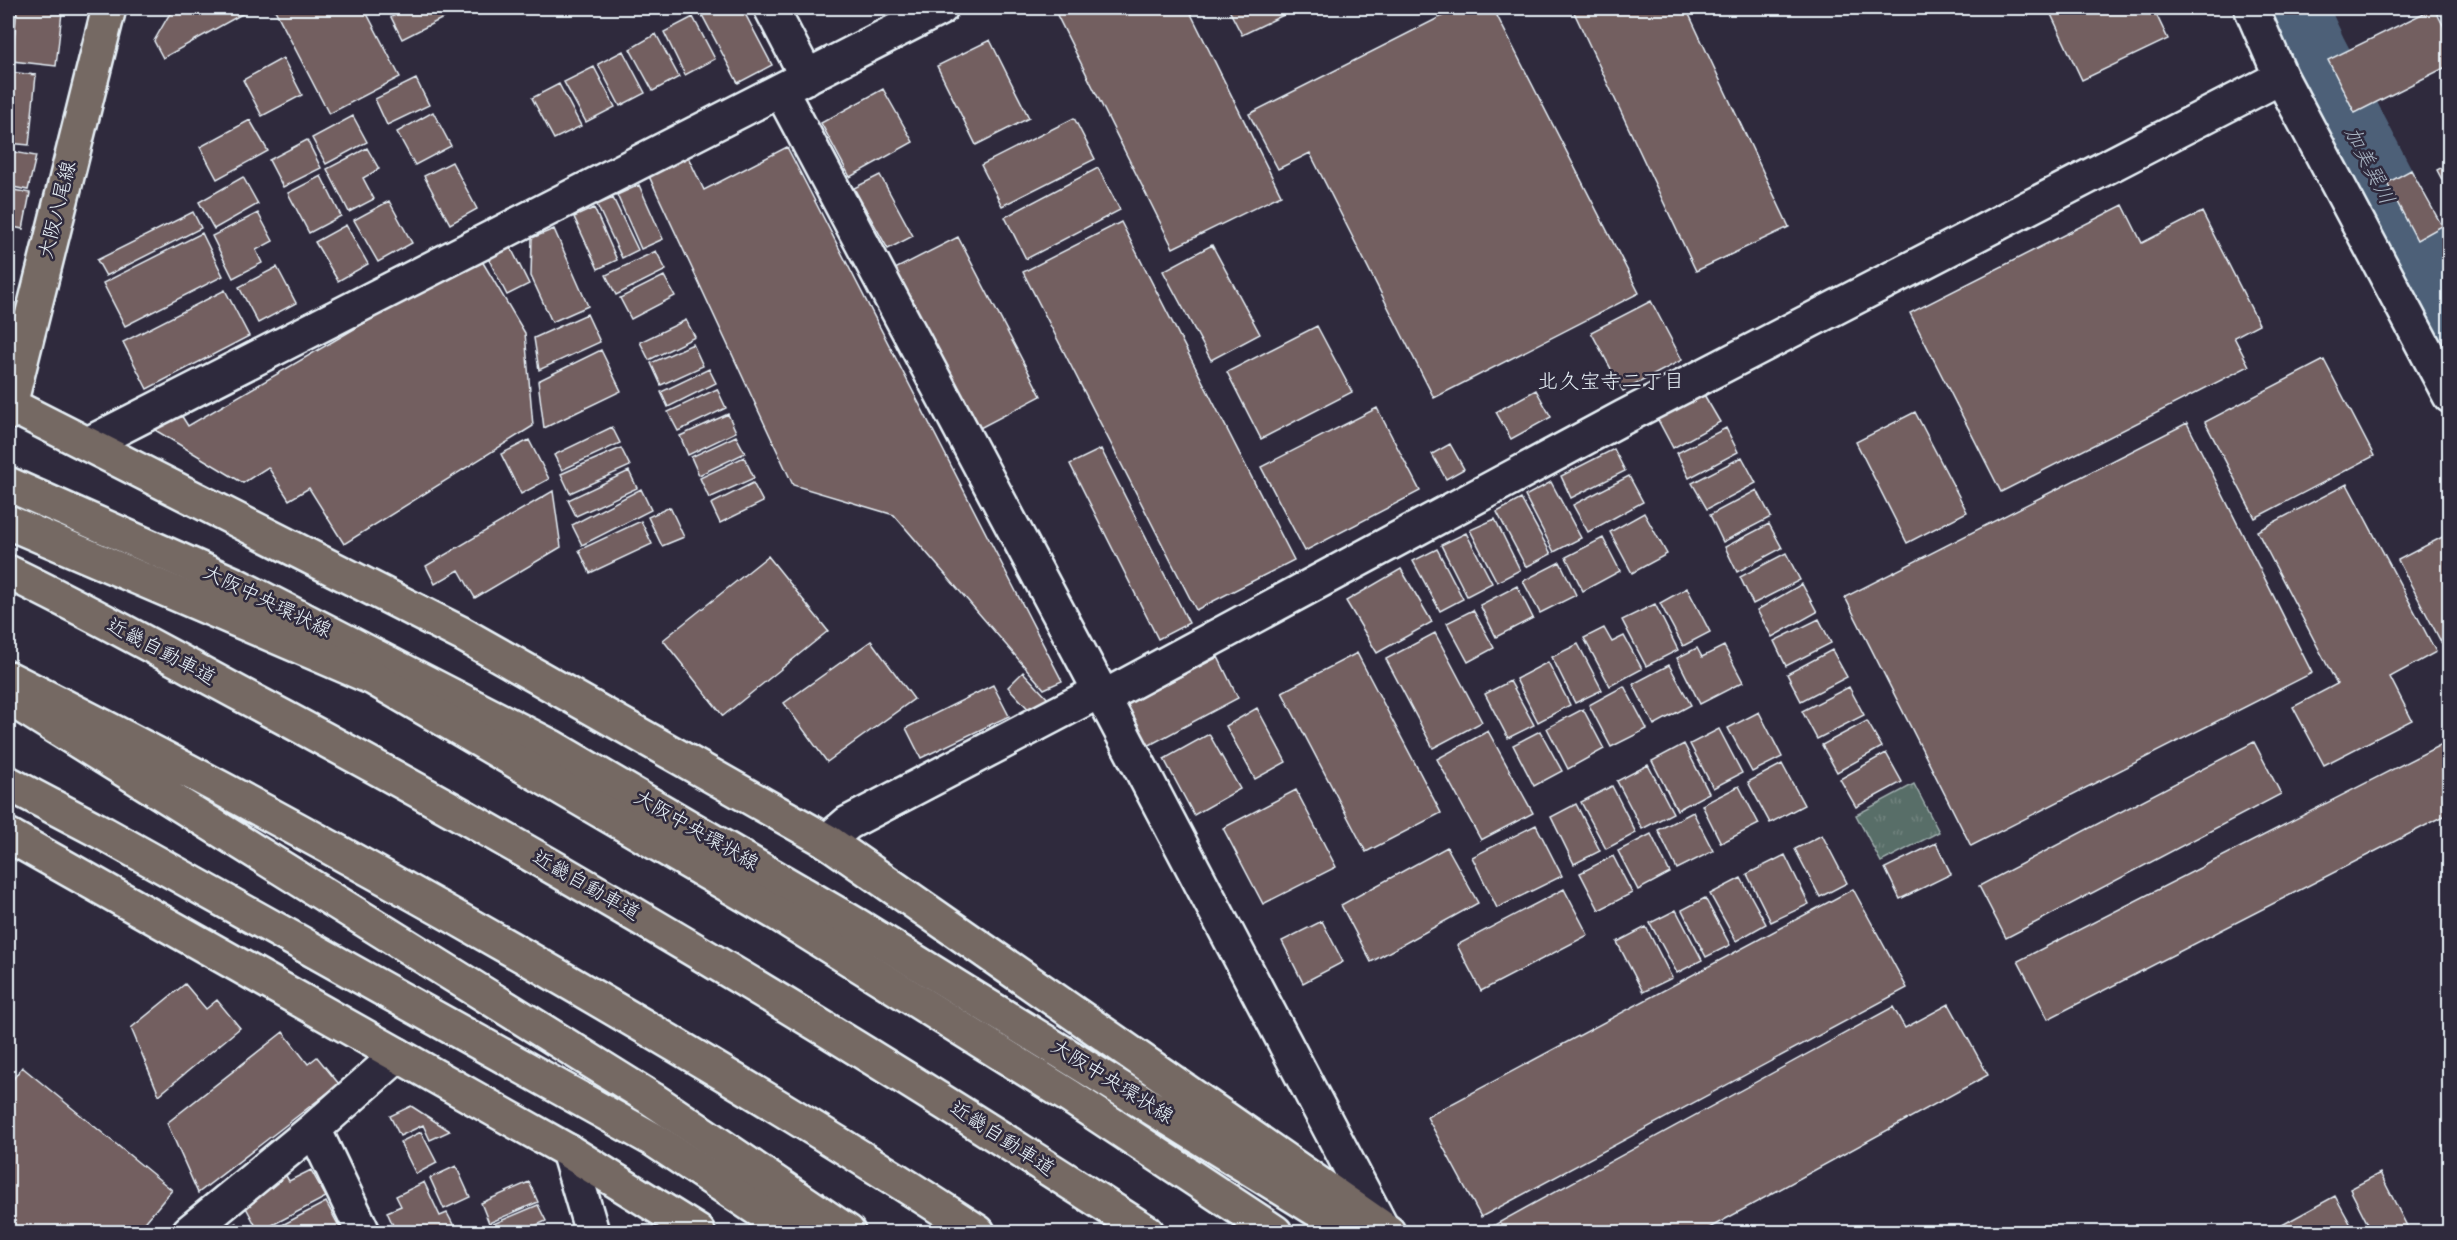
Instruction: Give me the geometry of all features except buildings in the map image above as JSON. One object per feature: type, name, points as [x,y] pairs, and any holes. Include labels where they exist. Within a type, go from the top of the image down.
[{"type":"main road","name":"大阪八尾線","points":[[8,408],[109,8]]},
{"type":"main road","points":[[8,408],[88,444],[462,634],[827,841],[1375,1231]]},
{"type":"main road","name":"大阪中央環状線","points":[[8,484],[234,584],[552,747],[1375,1231]]},
{"type":"main road","points":[[8,522],[373,678],[778,914],[1069,1096],[1275,1233]]},
{"type":"main road","name":"近畿自動車道","points":[[8,572],[388,772],[662,930],[976,1121],[1147,1233]]},
{"type":"main road","points":[[8,678],[107,727],[360,862],[652,1030],[978,1233]]},
{"type":"main road","points":[[8,698],[652,1099],[848,1233]]},
{"type":"main road","points":[[8,783],[103,833],[654,1140],[792,1233]]},
{"type":"main road","points":[[8,835],[568,1151],[698,1233]]},
{"type":"street","points":[[771,8],[794,84],[1375,1231]]},
{"type":"street","points":[[88,444],[941,8]]},
{"type":"street","points":[[2251,8],[2281,77],[2450,396]]},
{"type":"street","points":[[827,841],[848,823],[1102,694],[1624,417],[2281,77]]},
{"type":"street","points":[[189,1233],[213,1210],[314,1129],[398,1055]]},
{"type":"street","points":[[314,1129],[363,1233]]},
{"type":"street","points":[[568,1151],[592,1233]]},
{"type":"green space","points":[[1914,784],[1939,832],[1881,862],[1856,815]]},
{"type":"waterway","name":"加美巽川","points":[[2289,8],[2450,324]]},
{"type":"district","name":"北久宝寺二丁目","points":[[1611,382]]}]
